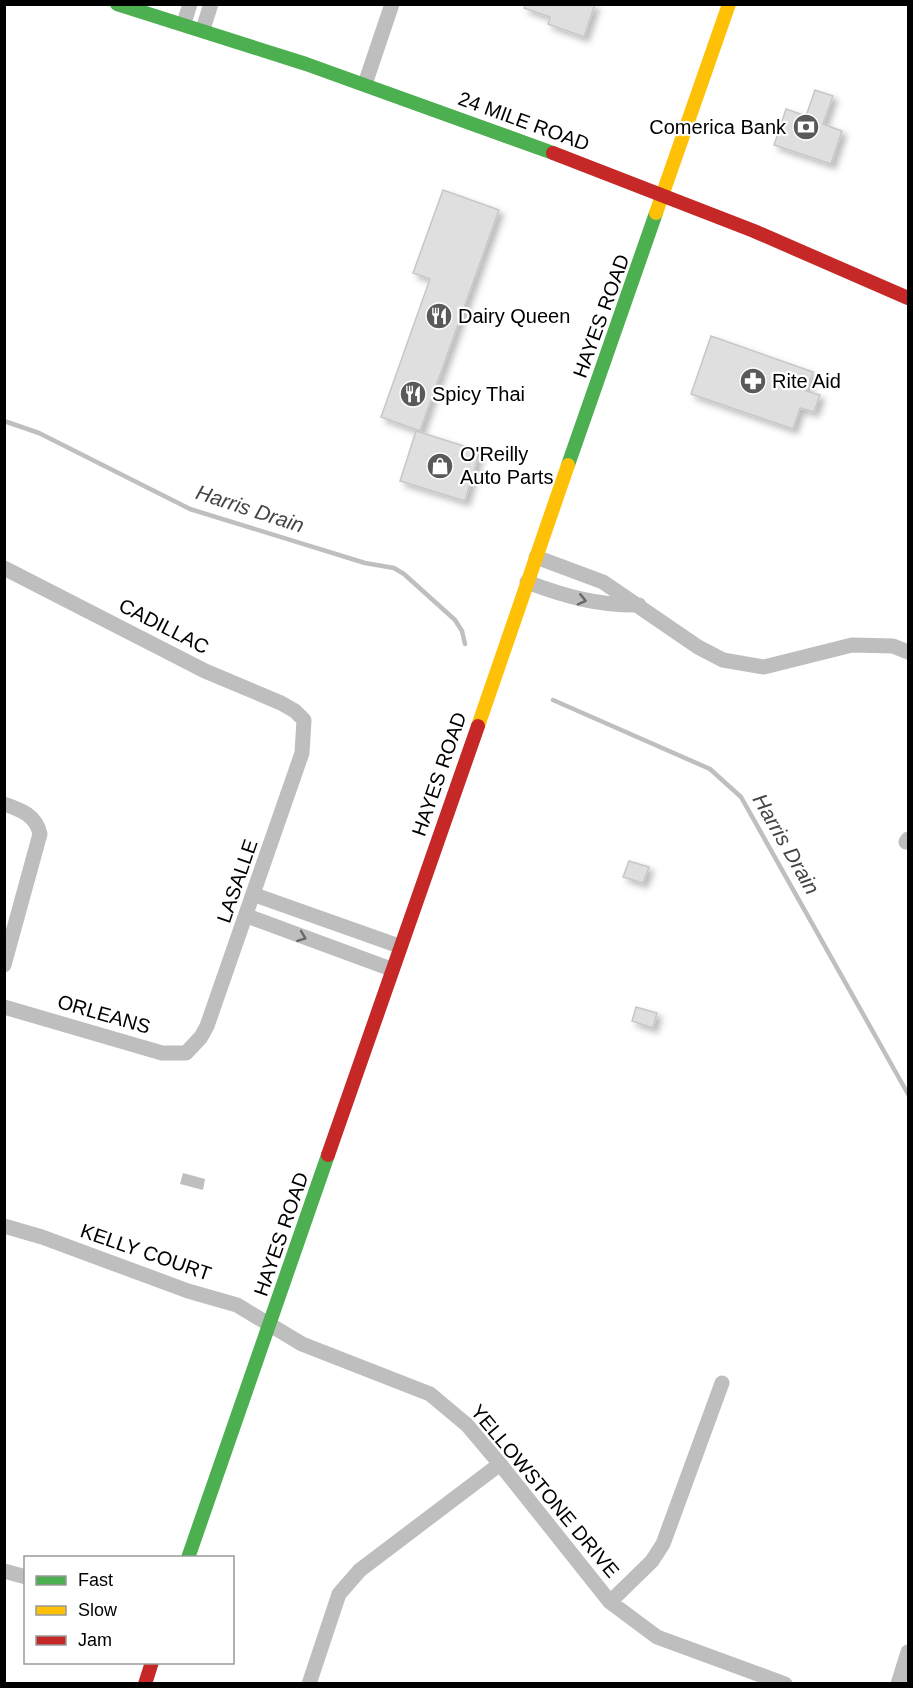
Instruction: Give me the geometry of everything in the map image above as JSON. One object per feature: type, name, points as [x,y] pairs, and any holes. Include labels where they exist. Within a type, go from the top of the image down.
[{"type":"street","name":"24 MILE ROAD","points":[[117,4],[203,29],[365,84],[663,195],[909,298]]},
{"type":"street","points":[[184,23],[190,4]]},
{"type":"street","points":[[203,29],[211,4]]},
{"type":"street","points":[[365,84],[392,4]]},
{"type":"street","name":"HAYES ROAD","points":[[188,1556],[729,4]]},
{"type":"street","points":[[536,556],[603,582],[698,647],[723,660],[764,667],[852,645],[893,646],[909,652]]},
{"type":"street","name":"CADILLAC","points":[[4,568],[205,671],[280,703],[295,711],[304,720]]},
{"type":"street","points":[[527,582],[563,596],[608,606],[639,605]]},
{"type":"street","name":"LASALLE","points":[[191,1050],[207,1026],[255,895],[302,753],[304,720]]},
{"type":"street","points":[[4,804],[30,815],[39,825],[40,834],[4,965]]},
{"type":"street","points":[[255,895],[399,946]]},
{"type":"street","points":[[247,916],[391,969]]},
{"type":"street","name":"ORLEANS","points":[[4,1007],[162,1053],[180,1055],[191,1050]]},
{"type":"street","name":"KELLY COURT","points":[[4,1226],[42,1237],[188,1291],[237,1305],[270,1326]]},
{"type":"street","name":"YELLOWSTONE DRIVE","points":[[270,1326],[302,1344],[430,1394],[466,1425],[500,1464],[610,1602],[657,1637],[785,1683]]},
{"type":"street","points":[[610,1602],[652,1561],[663,1544],[722,1383]]},
{"type":"street","points":[[309,1683],[339,1594],[360,1570],[500,1464]]},
{"type":"street","points":[[4,1571],[24,1576]]},
{"type":"street","points":[[898,1683],[909,1652]]},
{"type":"street","points":[[145,1683],[151,1664]]},
{"type":"shaded area","points":[[183,1173],[205,1179],[203,1190],[180,1184]]},
{"type":"building","points":[[526,4],[595,4],[584,37],[548,24],[550,17],[524,8]]},
{"type":"building","name":"Comerica Bank","points":[[815,90],[833,96],[823,124],[842,131],[831,164],[774,145],[786,109],[806,116]]},
{"type":"building","points":[[443,190],[499,210],[420,431],[381,417],[430,279],[413,273]]},
{"type":"building","name":"Rite Aid","points":[[711,336],[813,372],[806,391],[820,395],[814,412],[800,408],[793,429],[691,394]]},
{"type":"building","name":"O'Reilly Auto Parts","points":[[416,431],[480,451],[465,501],[400,481]]},
{"type":"building","points":[[629,861],[649,867],[643,883],[623,877]]},
{"type":"building","points":[[636,1007],[657,1013],[653,1028],[632,1021]]},
{"type":"waterway","name":"Harris Drain","points":[[4,421],[39,433],[190,509],[365,563],[394,568],[404,574],[455,620],[462,631],[465,644]]},
{"type":"waterway","name":"Harris Drain","points":[[553,700],[710,769],[741,797],[908,1094]]},
{"type":"traffic: fast","points":[[117,4],[306,64],[553,153]]},
{"type":"traffic: fast","points":[[568,465],[656,213]]},
{"type":"traffic: fast","points":[[189,1556],[328,1155]]},
{"type":"traffic: slow","points":[[656,213],[729,4]]},
{"type":"traffic: slow","points":[[478,726],[568,465]]},
{"type":"traffic: jam","points":[[553,153],[754,231],[908,298]]},
{"type":"traffic: jam","points":[[328,1155],[478,726]]},
{"type":"traffic: jam","points":[[145,1684],[151,1664]]},
{"type":"place","name":"Comerica Bank","points":[[806,127]]},
{"type":"place","name":"Dairy Queen","points":[[439,316]]},
{"type":"place","name":"Rite Aid","points":[[753,381]]},
{"type":"place","name":"Spicy Thai","points":[[413,394]]},
{"type":"place","name":"O'Reilly Auto Parts","points":[[440,466]]}]
